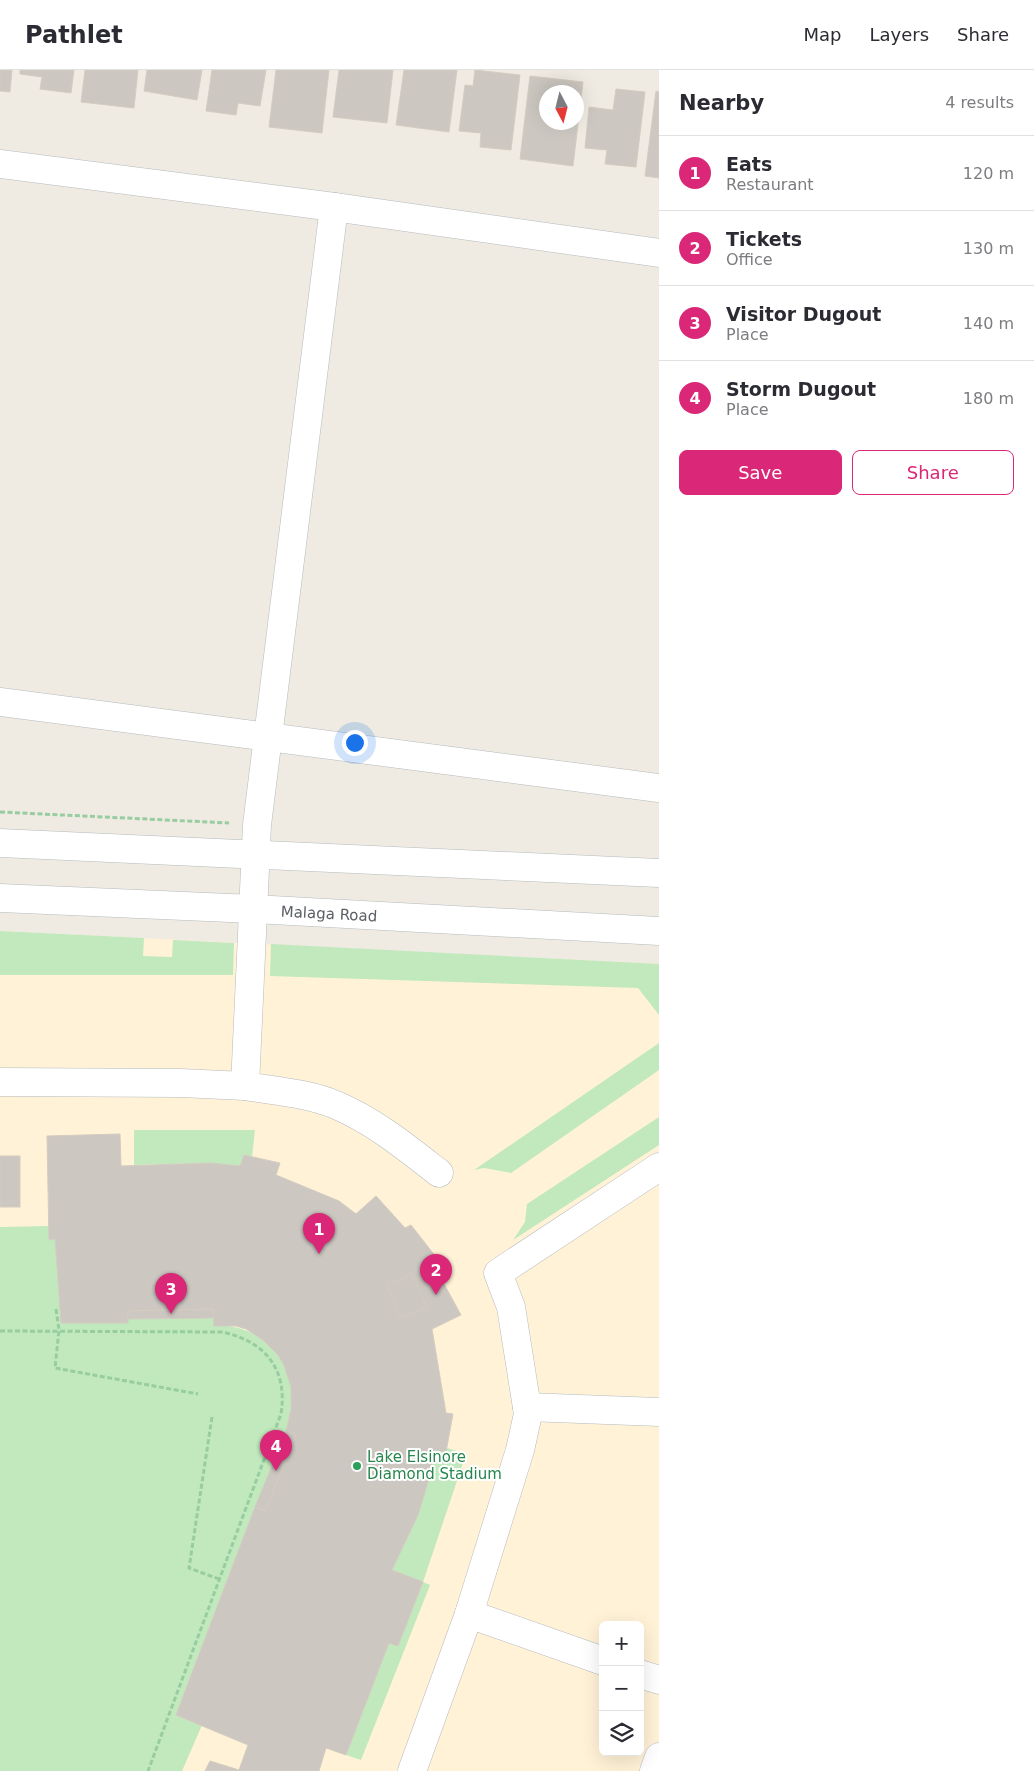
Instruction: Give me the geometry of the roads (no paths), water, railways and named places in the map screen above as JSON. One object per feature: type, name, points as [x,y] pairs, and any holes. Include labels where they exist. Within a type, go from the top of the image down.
[{"type":"street","points":[[0,164],[334,207],[659,253]]},
{"type":"street","points":[[245,1086],[257,825],[334,207]]},
{"type":"street","points":[[0,702],[659,788]]},
{"type":"street","points":[[0,843],[659,873]]},
{"type":"street","name":"Malaga Road","points":[[0,898],[253,909],[659,931]]},
{"type":"street","points":[[0,1082],[180,1083],[245,1086],[305,1096],[336,1105],[383,1130],[440,1173]]},
{"type":"street","points":[[412,1771],[469,1614],[520,1450],[528,1414],[510,1307],[498,1273],[659,1167]]},
{"type":"street","points":[[527,1407],[659,1412]]},
{"type":"street","points":[[469,1614],[599,1659]]},
{"type":"street","points":[[644,1675],[659,1680]]},
{"type":"street","points":[[654,1771],[659,1757]]},
{"type":"place","name":"Eats","points":[[319,1254]]},
{"type":"place","name":"Tickets","points":[[436,1295]]},
{"type":"place","name":"Visitor Dugout","points":[[171,1314]]},
{"type":"place","name":"Lake Elsinore Diamond Stadium","points":[[357,1466]]},
{"type":"place","name":"Storm Dugout","points":[[276,1471]]}]
